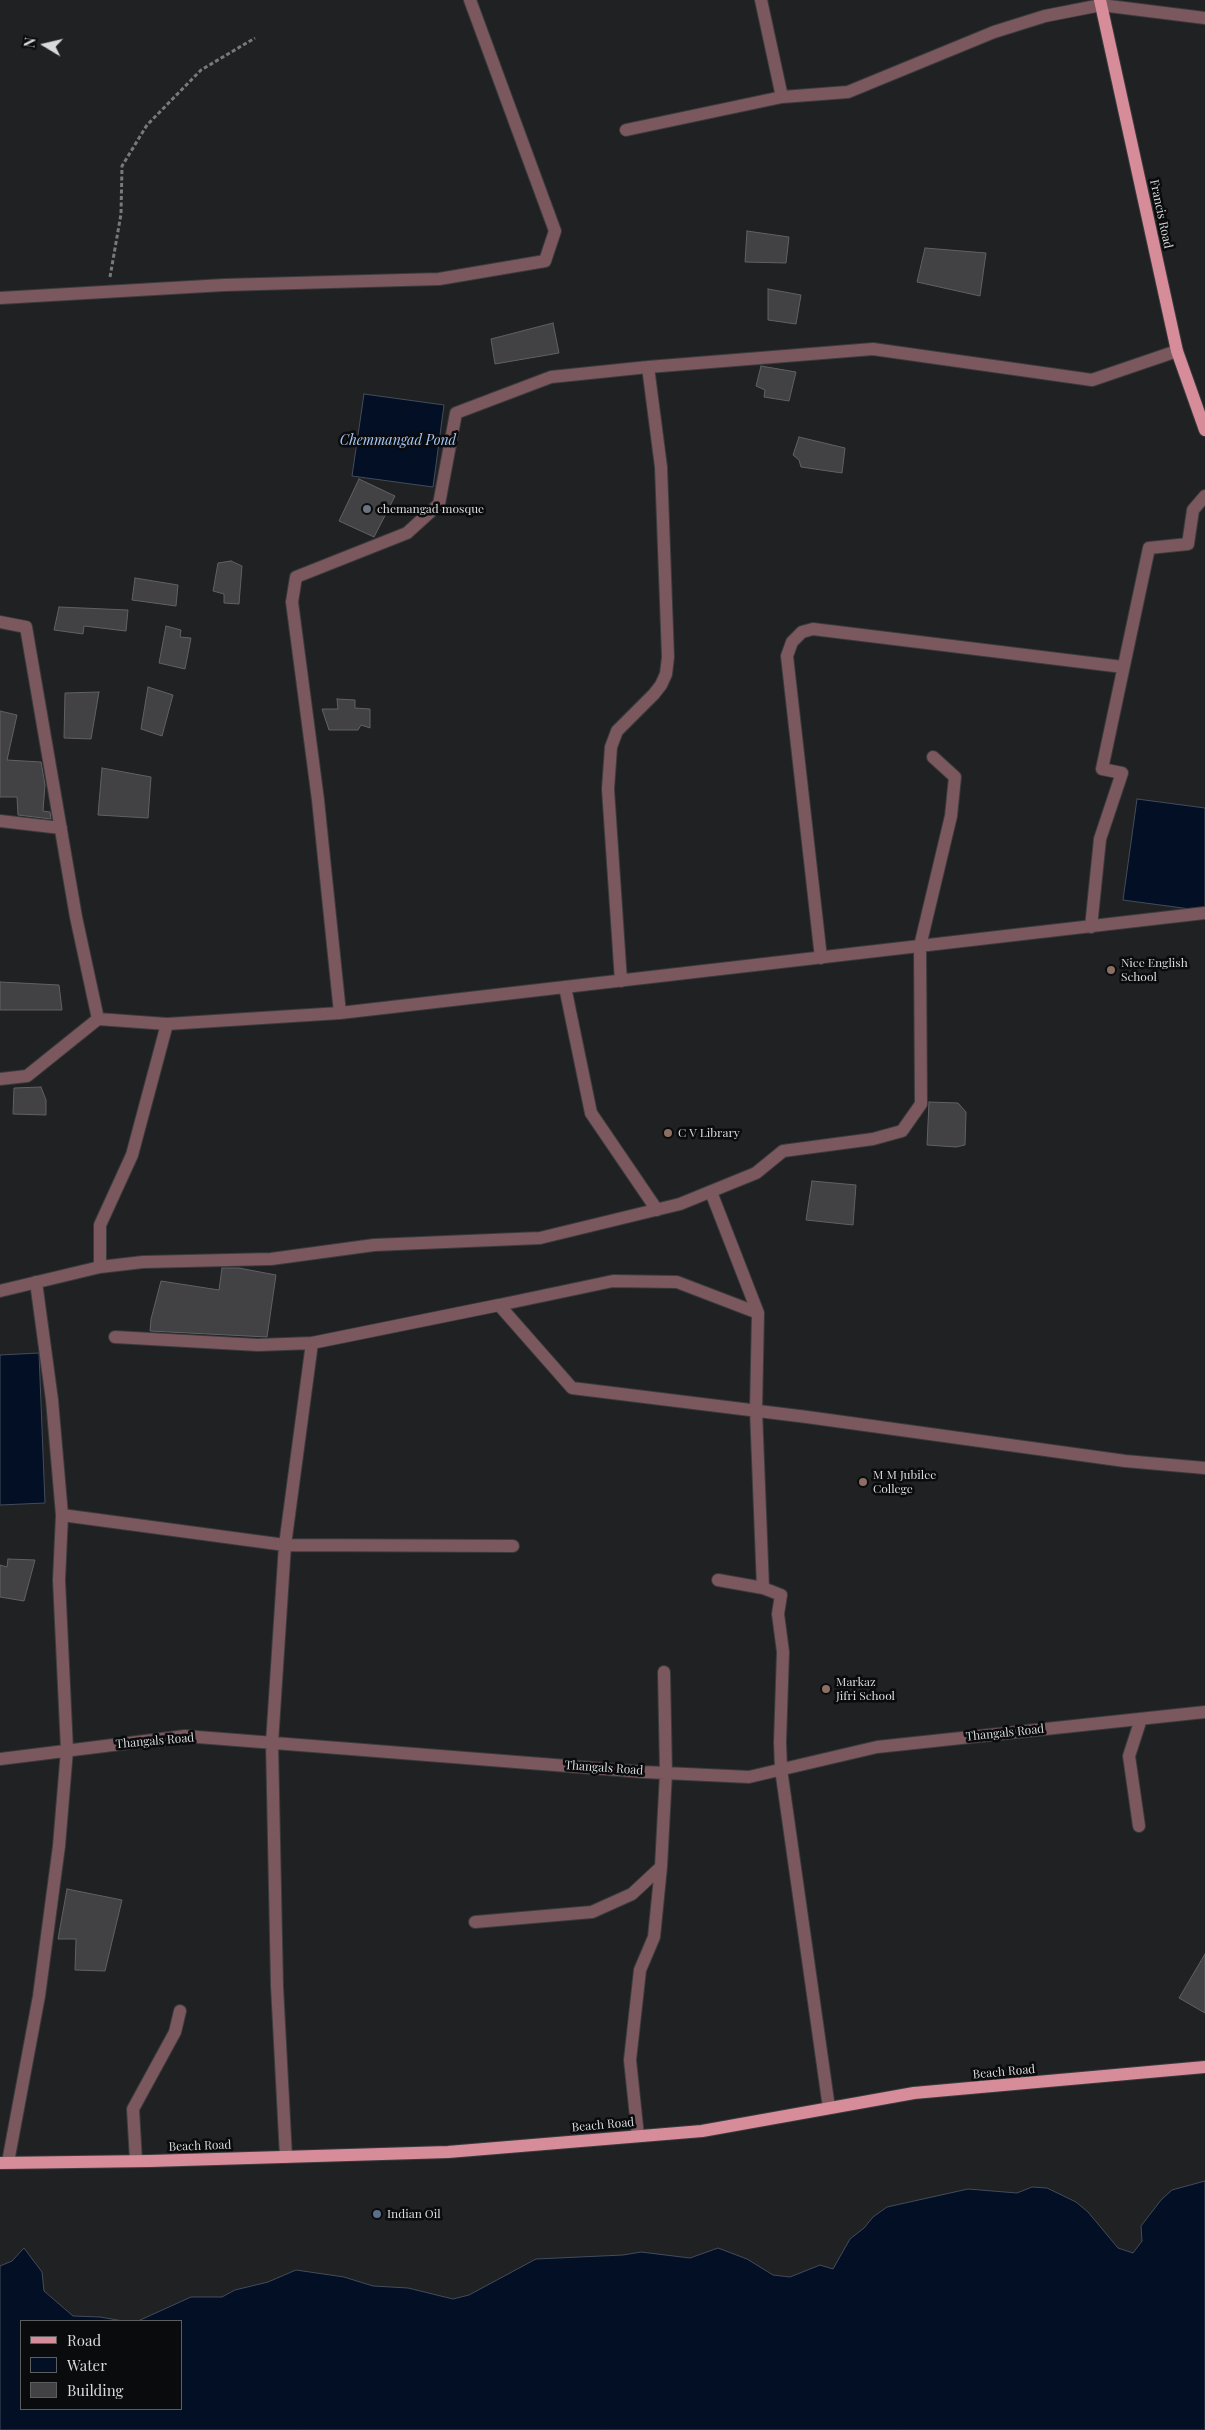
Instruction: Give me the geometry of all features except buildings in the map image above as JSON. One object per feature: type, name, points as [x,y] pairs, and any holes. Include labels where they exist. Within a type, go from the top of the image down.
[{"type":"main road","name":"Francis Road","points":[[1100,2],[1177,351],[1205,430]]},
{"type":"main road","name":"Beach Road","points":[[4,2162],[136,2161],[448,2152],[702,2131],[914,2093],[1205,2067]]},
{"type":"street","points":[[0,298],[224,285],[439,279],[545,261],[555,231],[470,0]]},
{"type":"street","points":[[761,0],[782,96]]},
{"type":"street","points":[[626,130],[782,96],[848,92],[994,32],[1081,4],[1100,2],[1124,4],[1205,18]]},
{"type":"street","points":[[340,1013],[318,800],[292,602],[296,577],[407,533],[439,504],[456,413],[551,376],[648,367],[873,349],[1092,380],[1177,351]]},
{"type":"street","points":[[621,981],[608,789],[610,747],[617,731],[661,685],[666,674],[668,657],[661,467],[648,367]]},
{"type":"street","points":[[1091,927],[1100,839],[1122,773],[1102,769],[1149,548],[1188,544],[1194,510],[1205,496]]},
{"type":"street","points":[[0,622],[26,627],[76,917],[98,1019]]},
{"type":"street","points":[[822,958],[787,656],[792,642],[802,632],[813,629],[1124,667]]},
{"type":"street","points":[[0,1291],[100,1267],[143,1262],[271,1259],[374,1245],[540,1238],[680,1204],[756,1173],[783,1151],[872,1138],[902,1131],[921,1104],[920,946],[951,816],[955,777],[933,757]]},
{"type":"street","points":[[0,822],[61,828]]},
{"type":"street","points":[[0,1079],[27,1076],[98,1019],[167,1024],[340,1013],[1205,913]]},
{"type":"street","points":[[565,987],[591,1114],[657,1210]]},
{"type":"street","points":[[100,1267],[100,1225],[132,1155],[167,1024]]},
{"type":"street","points":[[711,1192],[758,1313],[756,1410],[763,1588]]},
{"type":"street","points":[[115,1337],[258,1344],[312,1343],[613,1281],[677,1282],[758,1313]]},
{"type":"street","points":[[4,2162],[39,1996],[59,1846],[67,1750],[59,1580],[62,1515],[52,1400],[36,1282]]},
{"type":"street","points":[[499,1305],[572,1388],[756,1410],[1125,1460],[1205,1468]]},
{"type":"street","points":[[286,2157],[277,1986],[272,1743],[285,1545],[312,1343]]},
{"type":"street","points":[[62,1515],[285,1545],[513,1546]]},
{"type":"street","points":[[718,1580],[763,1588],[781,1595],[778,1614],[783,1652],[781,1769],[829,2108]]},
{"type":"street","points":[[638,2136],[630,2060],[640,1970],[654,1937],[662,1867],[666,1773],[664,1672]]},
{"type":"street","name":"Thangals Road","points":[[0,1758],[186,1736],[666,1773],[749,1777],[877,1747],[1205,1712]]},
{"type":"street","points":[[1139,1826],[1129,1756],[1141,1719]]},
{"type":"street","points":[[475,1922],[592,1912],[632,1894],[662,1867]]},
{"type":"street","points":[[136,2161],[133,2109],[175,2032],[180,2011]]},
{"type":"path","points":[[97,293],[110,277],[121,214],[122,166],[147,125],[201,70],[255,38]]},
{"type":"water","name":"Chemmangad Pond","points":[[364,394],[444,405],[433,487],[352,476]]},
{"type":"water","points":[[1137,799],[1205,808],[1205,911],[1123,900]]},
{"type":"water","points":[[39,1353],[45,1503],[0,1505],[0,1355]]},
{"type":"water","points":[[1205,2181],[1205,2430],[0,2430],[0,2266],[12,2261],[24,2248],[42,2272],[44,2291],[73,2316],[117,2320],[20,2320],[20,2410],[182,2410],[182,2320],[140,2320],[191,2297],[222,2297],[235,2290],[268,2282],[296,2270],[344,2277],[373,2286],[408,2288],[453,2299],[469,2295],[536,2259],[623,2255],[641,2252],[690,2258],[718,2248],[747,2259],[773,2275],[790,2277],[820,2265],[833,2269],[850,2239],[864,2228],[873,2217],[887,2207],[968,2189],[1017,2193],[1032,2187],[1047,2188],[1076,2202],[1088,2212],[1118,2248],[1133,2253],[1142,2241],[1141,2226],[1161,2200],[1172,2190]]},
{"type":"place","name":"chemangad mosque","points":[[367,509]]},
{"type":"place","name":"Nice English School","points":[[1111,970]]},
{"type":"place","name":"C V Library","points":[[668,1133]]},
{"type":"place","name":"M M Jubilee College","points":[[863,1482]]},
{"type":"place","name":"Markaz Jifri School","points":[[826,1689]]},
{"type":"place","name":"Indian Oil","points":[[377,2214]]}]
